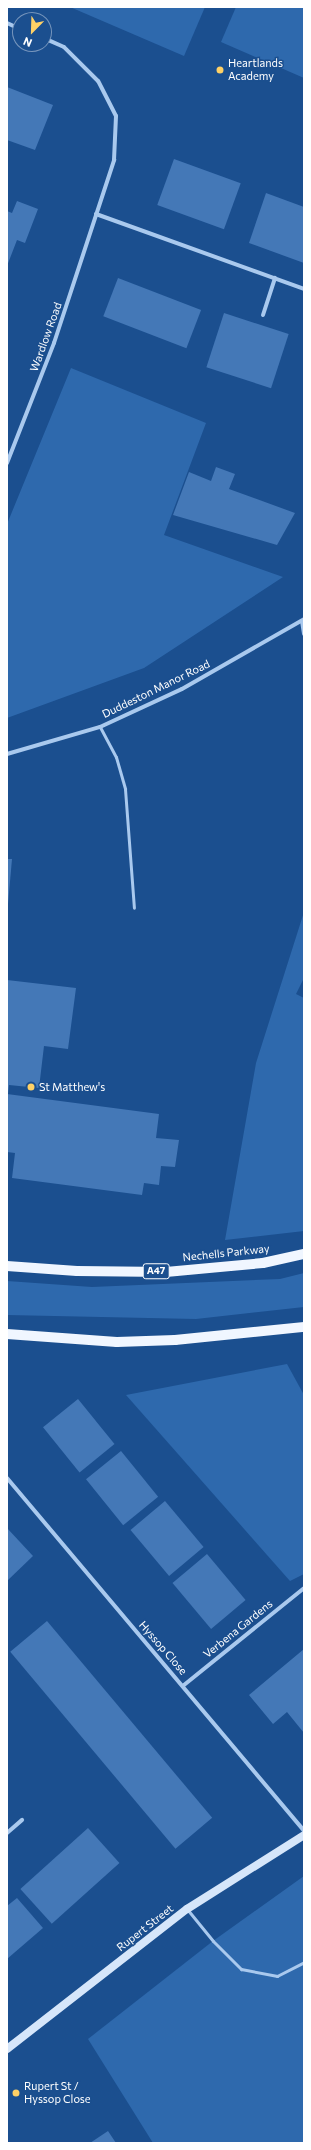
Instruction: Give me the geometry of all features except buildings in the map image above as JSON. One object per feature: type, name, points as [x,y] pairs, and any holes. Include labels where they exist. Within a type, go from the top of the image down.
[{"type":"main road","name":"Nechells Parkway","points":[[7,1266],[77,1271],[166,1272],[263,1263],[304,1254]]},
{"type":"main road","points":[[7,1334],[117,1342],[175,1340],[304,1327]]},
{"type":"street","name":"Wardlow Road","points":[[7,463],[54,343],[114,160],[116,116],[98,81],[64,46],[52,41]]},
{"type":"street","points":[[96,214],[304,289]]},
{"type":"street","points":[[263,314],[275,278]]},
{"type":"street","points":[[303,620],[304,634]]},
{"type":"street","name":"Duddeston Manor Road","points":[[7,754],[100,727],[182,689],[303,620]]},
{"type":"street","name":"Hyssop Close","points":[[7,1478],[184,1685],[304,1831]]},
{"type":"street","name":"Verbena Gardens","points":[[184,1685],[304,1588]]},
{"type":"street","points":[[7,1833],[22,1820]]},
{"type":"street","name":"Rupert Street","points":[[7,2049],[187,1909],[304,1835]]},
{"type":"lane","points":[[100,727],[116,757],[125,789],[134,908]]},
{"type":"lane","points":[[187,1909],[213,1942],[241,1969],[277,1976],[304,1962]]},
{"type":"shaded area","points":[[70,7],[205,7],[184,56]]},
{"type":"shaded area","points":[[236,7],[304,7],[304,78],[221,42]]},
{"type":"shaded area","points":[[71,368],[206,423],[164,535],[283,577],[144,668],[7,718],[7,524]]},
{"type":"shaded area","points":[[304,912],[304,978],[296,994],[304,998],[304,1231],[225,1240],[256,1063]]},
{"type":"shaded area","points":[[304,1273],[304,1307],[196,1319],[7,1315],[7,1281],[92,1287],[280,1279]]},
{"type":"shaded area","points":[[287,1364],[304,1395],[304,1574],[290,1581],[126,1395]]},
{"type":"shaded area","points":[[304,1876],[304,2143],[153,2143],[88,2039],[213,1941]]},
{"type":"place","name":"Heartlands Academy","points":[[220,70]]},
{"type":"place","name":"St Matthew's","points":[[31,1087]]},
{"type":"place","name":"Rupert St / Hyssop Close","points":[[16,2093]]}]
